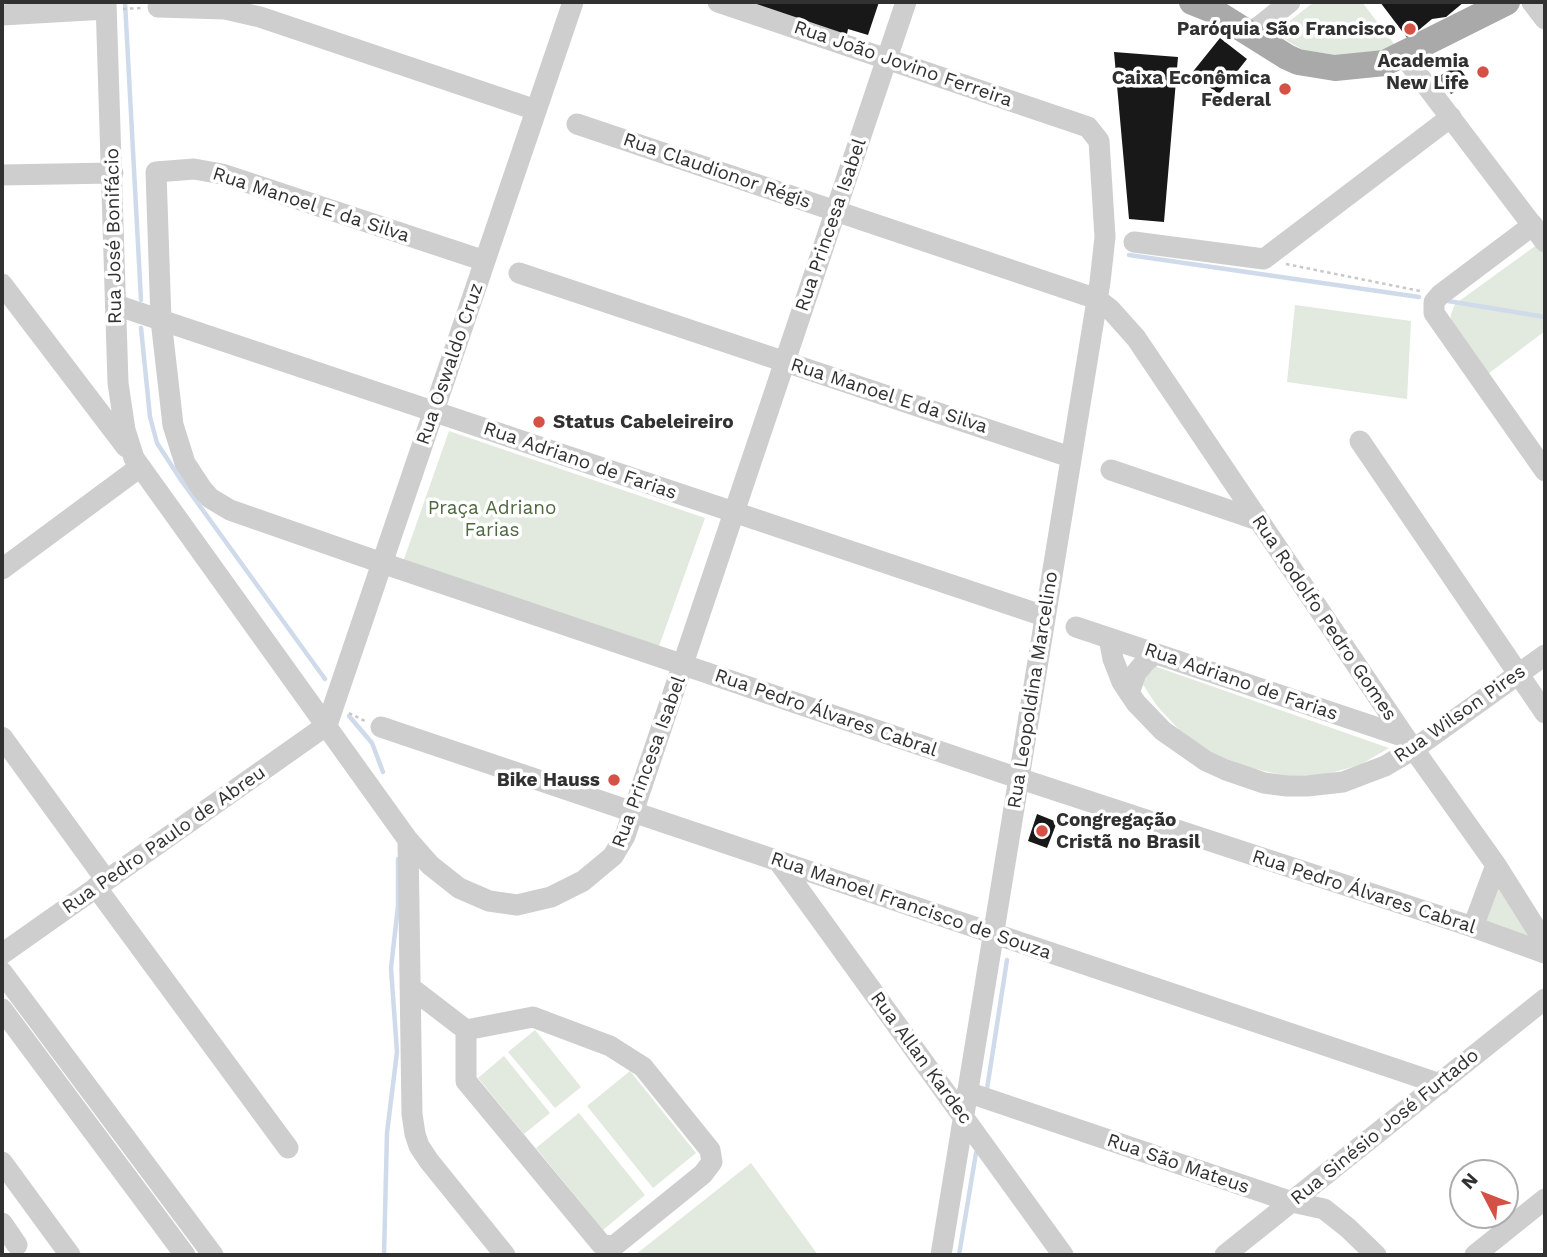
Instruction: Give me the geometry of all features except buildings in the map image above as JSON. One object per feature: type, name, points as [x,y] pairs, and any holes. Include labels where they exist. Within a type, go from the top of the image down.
[{"type":"main road","points":[[1205,4],[1287,57],[1319,66],[1353,67],[1385,63],[1507,2]]},
{"type":"street","name":"Rua Oswaldo Cruz","points":[[330,716],[573,2]]},
{"type":"street","name":"Rua João Jovino Ferreira","points":[[718,2],[1087,127]]},
{"type":"street","name":"Rua Princesa Isabel","points":[[2,284],[330,716],[408,840],[435,870],[459,888],[489,901],[517,905],[532,903],[570,890],[600,869],[619,849],[634,813],[906,2]]},
{"type":"street","points":[[1251,33],[1290,2]]},
{"type":"street","points":[[1532,2],[1545,19]]},
{"type":"street","points":[[2,15],[106,6]]},
{"type":"street","name":"Rua José Bonifácio","points":[[106,6],[121,412],[137,462]]},
{"type":"street","points":[[158,7],[225,9],[251,15],[536,110]]},
{"type":"street","points":[[1403,55],[1539,233],[1440,295],[1434,302],[1437,320],[1545,471]]},
{"type":"street","points":[[1134,242],[1264,259],[1451,117]]},
{"type":"street","name":"Rua Claudionor Régis","points":[[577,124],[1097,299]]},
{"type":"street","name":"Rua Leopoldina Marcelino","points":[[941,1255],[1097,299],[1105,237],[1104,198],[1098,141],[1087,127]]},
{"type":"street","name":"Rua Manoel E da Silva","points":[[161,320],[156,172],[194,169],[222,174],[485,261]]},
{"type":"street","points":[[2,175],[113,173]]},
{"type":"street","name":"Rua Manoel E da Silva","points":[[519,273],[1070,457]]},
{"type":"street","name":"Rua Rodolfo Pedro Gomes","points":[[1097,299],[1111,309],[1136,338],[1409,743],[1496,865],[1545,943]]},
{"type":"street","name":"Rua Adriano de Farias","points":[[116,305],[1044,616]]},
{"type":"street","name":"Rua Pedro Álvares Cabral","points":[[161,320],[170,404],[178,444],[194,478],[210,498],[230,510],[1018,778],[1545,953]]},
{"type":"street","points":[[1360,441],[1545,713]]},
{"type":"street","points":[[2,569],[137,462]]},
{"type":"street","points":[[1111,470],[1258,520]]},
{"type":"street","name":"Rua Adriano de Farias","points":[[1076,627],[1409,743]]},
{"type":"street","name":"Rua Wilson Pires","points":[[1109,638],[1117,670],[1129,694],[1163,731],[1182,746],[1226,770],[1264,782],[1307,786],[1343,782],[1385,766],[1409,743],[1545,655]]},
{"type":"street","points":[[1129,694],[1136,673],[1156,654]]},
{"type":"street","name":"Rua Pedro Paulo de Abreu","points":[[2,954],[330,716]]},
{"type":"street","name":"Rua Manoel Francisco de Souza","points":[[381,727],[1440,1084]]},
{"type":"street","points":[[2,737],[101,884],[288,1148]]},
{"type":"street","points":[[408,840],[412,1114],[419,1146],[505,1255]]},
{"type":"street","name":"Rua Allan Kardec","points":[[779,862],[1063,1255]]},
{"type":"street","points":[[1473,927],[1496,865]]},
{"type":"street","points":[[2,972],[213,1255]]},
{"type":"street","points":[[410,987],[466,1030],[533,1017],[610,1046],[643,1067],[710,1150],[712,1162],[703,1174],[614,1246],[602,1245],[466,1082],[466,1030]]},
{"type":"street","name":"Rua Sinésio José Furtado","points":[[1225,1255],[1545,999]]},
{"type":"street","points":[[2,1009],[185,1255]]},
{"type":"street","name":"Rua São Mateus","points":[[968,1092],[1292,1202],[1324,1209],[1376,1255]]},
{"type":"street","points":[[2,1162],[70,1255]]},
{"type":"street","points":[[1475,1255],[1545,1199]]},
{"type":"street","points":[[2,1223],[17,1245]]},
{"type":"path","points":[[106,6],[158,7]]},
{"type":"path","points":[[1264,259],[1440,295]]},
{"type":"path","points":[[330,716],[381,727]]},
{"type":"green space","points":[[1314,2],[1362,2],[1395,45],[1381,51],[1344,56],[1303,50],[1274,33]]},
{"type":"green space","points":[[1538,244],[1545,254],[1545,331],[1488,374],[1450,325],[1451,314],[1455,304]]},
{"type":"green space","points":[[1295,305],[1411,321],[1407,399],[1287,382]]},
{"type":"green space","name":"Praça Adriano Farias","points":[[449,431],[705,518],[659,646],[403,562]]},
{"type":"green space","points":[[1154,666],[1389,748],[1360,765],[1323,775],[1287,776],[1246,767],[1211,752],[1183,734],[1157,706],[1142,683]]},
{"type":"green space","points":[[1500,880],[1534,944],[1483,925]]},
{"type":"green space","points":[[535,1030],[581,1087],[555,1108],[508,1052]]},
{"type":"green space","points":[[504,1056],[550,1113],[524,1134],[478,1078]]},
{"type":"green space","points":[[630,1071],[696,1153],[653,1188],[587,1106]]},
{"type":"green space","points":[[579,1113],[645,1195],[603,1230],[536,1148]]},
{"type":"green space","points":[[751,1163],[818,1255],[635,1255]]},
{"type":"waterway","points":[[125,2],[141,300]]},
{"type":"waterway","points":[[1129,255],[1419,297]]},
{"type":"waterway","points":[[1448,301],[1545,317]]},
{"type":"waterway","points":[[141,328],[150,417],[157,443],[325,679]]},
{"type":"waterway","points":[[349,716],[372,743],[383,772]]},
{"type":"waterway","points":[[384,1255],[387,1133],[397,1052],[391,968],[398,906],[398,859]]},
{"type":"waterway","points":[[987,1089],[1007,960]]},
{"type":"waterway","points":[[959,1255],[976,1153]]},
{"type":"place","name":"Paróquia São Francisco","points":[[1410,29]]},
{"type":"place","name":"Academia New Life","points":[[1483,72]]},
{"type":"place","name":"Caixa Econômica Federal","points":[[1285,89]]},
{"type":"place","name":"Status Cabeleireiro","points":[[539,422]]},
{"type":"place","name":"Bike Hauss","points":[[614,780]]},
{"type":"place","name":"Congregação Cristã no Brasil","points":[[1042,831]]}]
